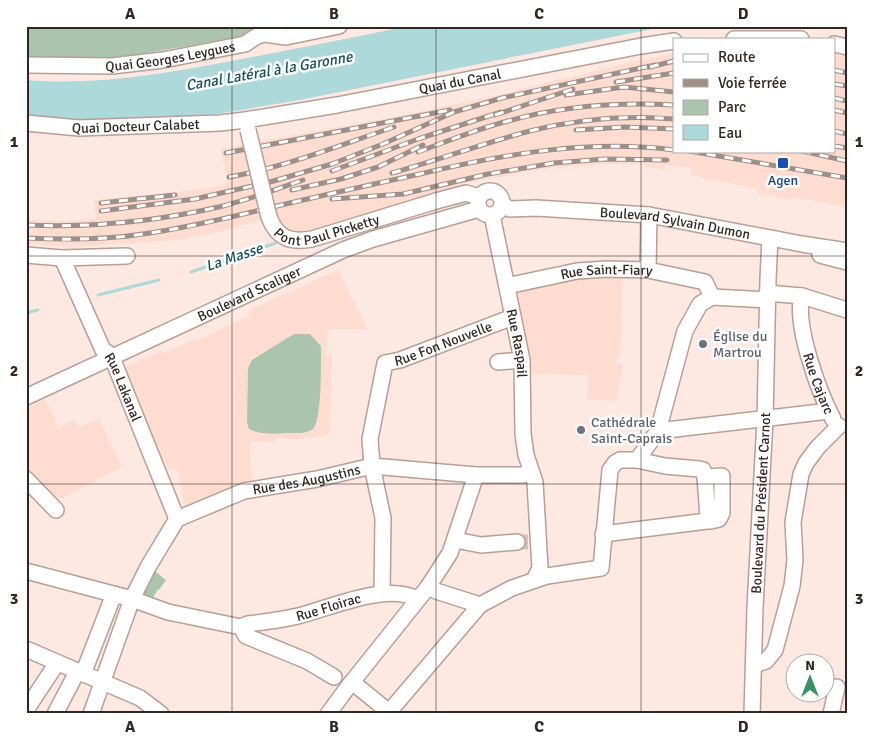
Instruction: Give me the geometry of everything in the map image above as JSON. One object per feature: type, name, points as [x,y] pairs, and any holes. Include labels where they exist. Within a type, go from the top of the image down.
[{"type":"street","name":"Quai Georges Leygues","points":[[26,65],[112,66],[164,60],[245,44],[257,36],[265,34],[286,38],[339,26]]},
{"type":"street","name":"Quai du Canal","points":[[247,125],[278,118],[282,113],[337,105],[673,41]]},
{"type":"street","points":[[247,125],[302,116],[337,105]]},
{"type":"street","name":"Quai Docteur Calabet","points":[[26,123],[112,131],[247,125]]},
{"type":"street","name":"Pont Paul Picketty","points":[[247,125],[269,217],[272,225],[285,238],[300,241],[312,239],[466,193],[488,207]]},
{"type":"street","name":"Boulevard Sylvain Dumon","points":[[488,207],[510,209],[536,208],[649,216],[770,245],[804,246]]},
{"type":"street","name":"Rue Raspail","points":[[488,207],[522,360],[523,434],[526,455],[535,482],[528,542],[540,568],[534,580]]},
{"type":"street","name":"Boulevard Scaliger","points":[[26,397],[343,250],[488,207]]},
{"type":"street","points":[[648,270],[649,216]]},
{"type":"street","name":"Boulevard du Président Carnot","points":[[752,714],[755,608],[765,419],[767,296],[770,245]]},
{"type":"street","points":[[804,246],[816,250],[827,248],[847,251]]},
{"type":"street","points":[[804,246],[814,254],[847,262]]},
{"type":"street","points":[[26,254],[62,258],[127,256]]},
{"type":"street","name":"Rue Lakanal","points":[[62,258],[104,350],[111,357],[177,519]]},
{"type":"street","name":"Rue Saint-Fiary","points":[[507,286],[577,270],[648,270],[706,282],[712,297]]},
{"type":"street","points":[[637,460],[658,431],[685,331],[700,304],[712,297],[802,296],[847,310]]},
{"type":"street","name":"Rue Cajarc","points":[[754,665],[766,661],[775,650],[794,578],[795,545],[792,534],[801,474],[818,446],[843,427],[829,411],[812,363],[802,327],[800,310],[802,296]]},
{"type":"street","name":"Rue Fon Nouvelle","points":[[372,466],[370,439],[385,363],[400,360],[513,317]]},
{"type":"street","points":[[498,362],[522,360]]},
{"type":"street","points":[[658,431],[829,411]]},
{"type":"street","points":[[26,571],[132,599],[168,612],[241,627],[246,636],[307,661],[344,682],[389,712],[480,605],[512,588],[534,580],[601,568],[603,534],[610,470],[614,462],[637,460],[665,466],[703,470],[708,517],[713,521],[603,534]]},
{"type":"street","points":[[372,466],[383,518],[382,593]]},
{"type":"street","name":"Rue des Augustins","points":[[177,519],[244,491],[318,479],[372,466],[476,475],[523,475],[531,472]]},
{"type":"street","points":[[328,714],[344,682],[428,587],[450,553],[476,475]]},
{"type":"street","points":[[26,480],[56,510]]},
{"type":"street","points":[[91,714],[132,599],[148,567],[177,519]]},
{"type":"street","points":[[455,540],[481,545],[528,542]]},
{"type":"street","points":[[428,587],[480,605]]},
{"type":"street","name":"Rue Floirac","points":[[241,627],[248,624],[297,616],[382,593],[411,596],[417,599]]},
{"type":"street","points":[[55,714],[80,673],[114,594]]},
{"type":"street","points":[[26,649],[140,698],[161,714]]},
{"type":"street","points":[[29,709],[57,663]]},
{"type":"street","points":[[831,714],[837,687]]},
{"type":"shaded area","points":[[673,54],[673,152],[836,152],[836,54],[847,57],[847,207],[793,197],[792,200],[758,193],[759,189],[690,175],[692,167],[665,165],[664,170],[637,164],[599,164],[537,170],[460,184],[434,197],[304,236],[289,235],[277,221],[258,142],[404,115],[498,95],[631,62]]},
{"type":"shaded area","points":[[246,144],[262,220],[180,240],[72,247],[26,244],[26,220],[70,221],[96,219],[94,200],[205,189],[228,184],[221,149]]},
{"type":"shaded area","points":[[338,270],[368,329],[327,329],[326,355],[332,355],[329,435],[290,440],[290,438],[276,438],[275,442],[250,441],[251,486],[187,508],[185,507],[177,469],[168,470],[121,369],[162,351],[164,353],[192,340],[202,338],[251,315],[249,310]]},
{"type":"shaded area","points":[[623,272],[620,357],[616,359],[616,363],[624,364],[616,401],[587,399],[589,375],[532,374],[515,293],[518,289],[576,275]]},
{"type":"shaded area","points":[[46,399],[58,428],[75,419],[78,428],[99,419],[122,467],[52,503],[26,475],[26,408]]},
{"type":"green space","points":[[26,26],[271,26],[272,30],[123,57],[78,59],[26,58]]},
{"type":"green space","points":[[294,334],[310,334],[321,346],[320,390],[316,423],[313,429],[300,433],[268,434],[249,429],[247,423],[248,368],[252,360]]},
{"type":"green space","points":[[151,568],[166,580],[151,601],[138,592]]},
{"type":"water","name":"Canal Latéral à la Garonne","points":[[408,26],[667,26],[300,100],[217,114],[127,120],[80,120],[26,115],[26,80],[106,80],[158,74]]},
{"type":"waterway","name":"La Masse","points":[[191,272],[276,243]]},
{"type":"waterway","name":"La Masse","points":[[98,295],[159,280]]},
{"type":"waterway","name":"La Masse","points":[[26,313],[38,310]]},
{"type":"tunnel","points":[[517,542],[528,542]]},
{"type":"railway","points":[[650,67],[673,61]]},
{"type":"railway","points":[[101,211],[195,199],[270,182],[332,164],[383,144],[454,112],[502,98],[655,65]]},
{"type":"railway","points":[[836,70],[847,73]]},
{"type":"railway","points":[[616,82],[673,73]]},
{"type":"railway","points":[[836,84],[847,86]]},
{"type":"railway","points":[[566,95],[624,87],[673,92]]},
{"type":"railway","points":[[495,115],[573,89]]},
{"type":"railway","points":[[836,98],[847,101]]},
{"type":"railway","points":[[418,152],[485,128],[549,112],[590,106],[673,105]]},
{"type":"railway","points":[[226,153],[450,110]]},
{"type":"railway","points":[[836,110],[847,113]]},
{"type":"railway","points":[[332,171],[418,139],[501,112]]},
{"type":"railway","points":[[392,173],[548,127],[602,119],[673,119]]},
{"type":"railway","points":[[229,177],[292,162],[394,127]]},
{"type":"railway","points":[[576,130],[625,127],[673,129]]},
{"type":"railway","points":[[836,131],[847,134]]},
{"type":"railway","points":[[292,190],[341,179],[378,167],[423,145]]},
{"type":"railway","points":[[26,238],[99,238],[159,232],[483,160],[546,150],[610,146],[673,150]]},
{"type":"railway","points":[[836,146],[847,148]]},
{"type":"railway","points":[[695,152],[847,178]]},
{"type":"railway","points":[[806,152],[847,161]]},
{"type":"railway","points":[[332,199],[403,194],[488,174],[554,163],[605,159],[667,160]]},
{"type":"railway","points":[[26,225],[100,224],[175,216],[223,206],[303,180]]},
{"type":"railway","points":[[101,203],[175,195]]},
{"type":"place","name":"Agen","points":[[783,163]]},
{"type":"place","name":"Église du Martrou","points":[[703,344]]},
{"type":"place","name":"Cathédrale Saint-Caprais","points":[[581,430]]}]
